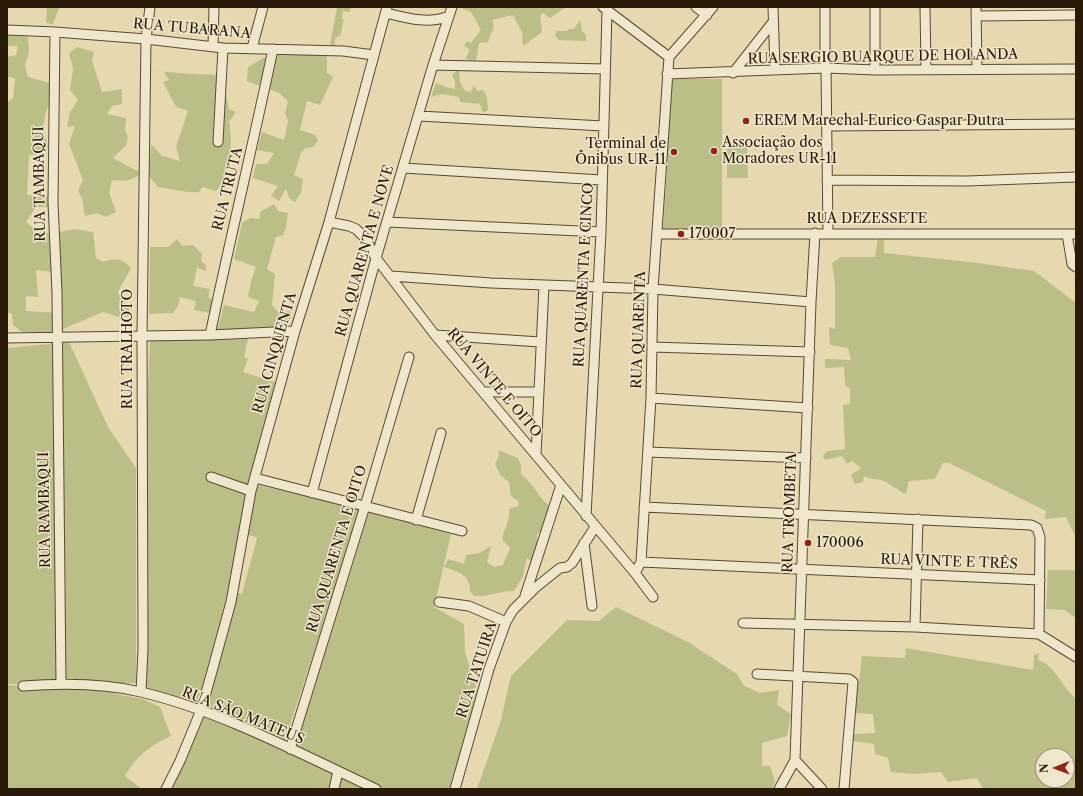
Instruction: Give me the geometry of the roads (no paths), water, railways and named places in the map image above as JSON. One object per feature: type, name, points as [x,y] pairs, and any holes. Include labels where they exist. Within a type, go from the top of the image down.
[{"type":"street","name":"RUA TRALHOTO","points":[[140,692],[143,649],[142,335],[146,39],[150,7]]},
{"type":"street","points":[[213,47],[214,7]]},
{"type":"street","points":[[252,48],[263,7]]},
{"type":"street","name":"RUA QUARENTA E NOVE","points":[[312,493],[376,258],[433,65],[452,7]]},
{"type":"street","points":[[696,7],[707,15]]},
{"type":"street","points":[[605,9],[669,57],[713,7]]},
{"type":"street","points":[[773,7],[775,70]]},
{"type":"street","points":[[825,7],[828,233]]},
{"type":"street","points":[[875,7],[875,70]]},
{"type":"street","points":[[926,7],[926,69]]},
{"type":"street","name":"RUA QUARENTA E CINCO","points":[[586,516],[601,232],[605,9]]},
{"type":"street","points":[[387,10],[416,20],[440,20],[448,17]]},
{"type":"street","name":"RUA CINQUENTA","points":[[166,789],[180,761],[201,710],[231,602],[251,491],[295,331],[329,222],[387,10]]},
{"type":"street","points":[[977,69],[976,12],[1027,11],[1076,15]]},
{"type":"street","points":[[733,73],[774,22]]},
{"type":"street","name":"RUA TUBARANA","points":[[7,30],[146,39],[223,48],[343,51],[374,54]]},
{"type":"street","name":"RUA TAMBAQUI","points":[[55,32],[53,156],[57,337]]},
{"type":"street","points":[[218,142],[223,48]]},
{"type":"street","name":"RUA TRUTA","points":[[210,335],[233,227],[246,180],[273,49]]},
{"type":"street","name":"RUA QUARENTA","points":[[635,573],[641,562],[651,398],[653,289],[669,57]]},
{"type":"street","points":[[433,65],[605,69]]},
{"type":"street","name":"RUA SERGIO BUARQUE DE HOLANDA","points":[[667,74],[733,73],[826,68],[875,70],[1076,69]]},
{"type":"street","points":[[419,116],[604,126]]},
{"type":"street","points":[[827,126],[1076,124]]},
{"type":"street","points":[[402,168],[602,180]]},
{"type":"street","points":[[827,180],[952,181],[1076,177]]},
{"type":"street","name":"RUA VINTE E OITO","points":[[329,222],[356,229],[365,238],[376,258],[435,335],[635,573]]},
{"type":"street","points":[[387,222],[601,232]]},
{"type":"street","name":"RUA TROMBETA","points":[[779,789],[795,760],[810,352],[810,302],[815,233]]},
{"type":"street","name":"RUA DEZESSETE","points":[[657,234],[1072,234]]},
{"type":"street","points":[[1072,234],[1072,264],[1076,267]]},
{"type":"street","points":[[391,276],[544,285],[597,285],[810,302]]},
{"type":"street","points":[[536,455],[540,342],[544,285]]},
{"type":"street","points":[[7,338],[210,335],[295,331]]},
{"type":"street","points":[[435,335],[540,342]]},
{"type":"street","name":"RUA RAMBAQUI","points":[[57,337],[61,684]]},
{"type":"street","points":[[652,347],[810,352]]},
{"type":"street","name":"RUA QUARENTA E OITO","points":[[290,749],[409,357]]},
{"type":"street","points":[[483,392],[538,392]]},
{"type":"street","points":[[651,398],[808,408]]},
{"type":"street","points":[[416,520],[441,433]]},
{"type":"street","points":[[648,452],[806,458]]},
{"type":"street","points":[[211,477],[251,491]]},
{"type":"street","points":[[255,478],[462,532]]},
{"type":"street","points":[[525,597],[561,485]]},
{"type":"street","points":[[644,507],[1023,524],[1036,528],[1040,537],[1039,634]]},
{"type":"street","points":[[915,627],[918,519]]},
{"type":"street","name":"RUA TATUIRA","points":[[455,789],[489,669],[506,622],[513,610],[525,597],[560,568],[570,566],[595,527]]},
{"type":"street","points":[[584,543],[592,606]]},
{"type":"street","name":"RUA VINTE E TRÊS","points":[[641,562],[1040,580]]},
{"type":"street","points":[[635,573],[653,597]]},
{"type":"street","points":[[439,602],[469,606],[506,622]]},
{"type":"street","points":[[743,623],[915,627],[1039,634],[1076,657]]},
{"type":"street","points":[[757,674],[849,679],[853,682],[844,789]]},
{"type":"street","name":"RUA SÃO MATEUS","points":[[23,686],[61,684],[94,686],[140,692],[201,710],[376,789]]},
{"type":"street","points":[[795,760],[822,789]]},
{"type":"street","points":[[334,789],[338,771]]},
{"type":"place","name":"EREM Marechal Eurico Gaspar Dutra","points":[[746,121]]},
{"type":"place","name":"Associação dos Moradores UR-11","points":[[714,151]]},
{"type":"place","name":"Terminal de Ônibus UR-11","points":[[674,152]]},
{"type":"place","name":"170007","points":[[681,234]]},
{"type":"place","name":"170006","points":[[808,543]]}]
